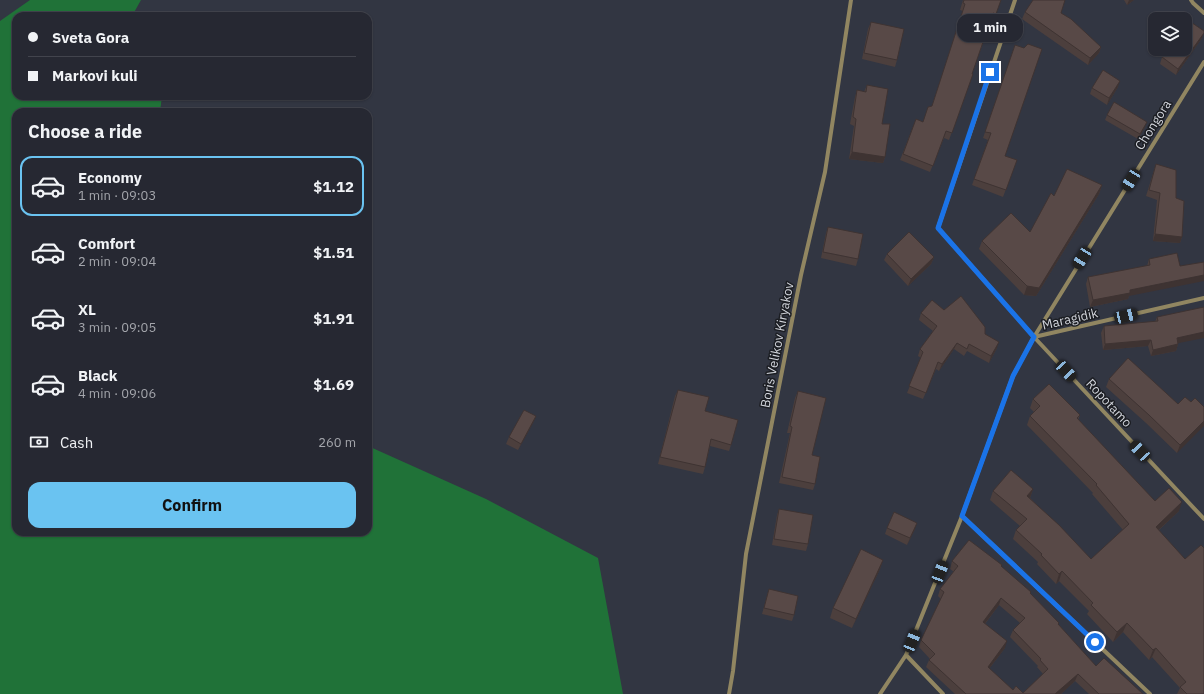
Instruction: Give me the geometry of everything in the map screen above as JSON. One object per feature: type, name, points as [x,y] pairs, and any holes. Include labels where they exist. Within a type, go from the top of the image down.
[{"type":"street","name":"Boris Velikov Kiryakov","points":[[729,694],[733,672],[746,554],[801,275],[825,172],[851,0]]},
{"type":"street","name":"Ropotamo","points":[[1015,0],[938,228],[1034,337],[1204,519]]},
{"type":"street","points":[[1191,0],[1204,13]]},
{"type":"street","name":"Chongora","points":[[880,694],[906,655],[962,516],[1013,376],[1034,337],[1204,62]]},
{"type":"street","name":"Maragidik","points":[[1034,337],[1204,298]]},
{"type":"street","points":[[962,516],[1150,694]]},
{"type":"street","points":[[906,655],[943,694]]},
{"type":"green space","points":[[30,0],[141,0],[134,12],[13,12]]},
{"type":"green space","points":[[12,13],[12,100],[162,100],[160,108],[12,108],[12,536],[372,536],[372,448],[486,499],[598,558],[623,694],[0,694],[0,21]]},
{"type":"building","points":[[964,0],[1001,0],[996,14],[993,13],[952,133],[946,131],[933,166],[903,154],[916,119],[923,122],[928,107],[932,106],[965,4],[963,3]]},
{"type":"building","points":[[1033,0],[1065,0],[1061,13],[1071,19],[1101,47],[1090,58],[1025,12]]},
{"type":"building","points":[[871,22],[904,29],[897,60],[864,53]]},
{"type":"building","points":[[1192,23],[1204,31],[1192,50]]},
{"type":"building","points":[[1028,44],[1042,49],[1005,156],[1017,160],[1006,190],[974,179],[991,133],[985,132],[1015,45],[1024,48]]},
{"type":"building","points":[[1163,56],[1187,56],[1178,69],[1162,57]]},
{"type":"building","points":[[1103,70],[1120,81],[1109,98],[1092,88]]},
{"type":"building","points":[[867,85],[888,89],[882,124],[890,124],[885,157],[852,152],[856,119],[853,117],[857,90],[866,92]]},
{"type":"building","points":[[1114,102],[1147,122],[1140,134],[1107,115]]},
{"type":"building","points":[[1156,164],[1176,170],[1176,198],[1184,201],[1182,237],[1155,234],[1160,193],[1149,190]]},
{"type":"building","points":[[1067,169],[1102,185],[1039,288],[1027,286],[982,241],[1011,213],[1030,232],[1051,193],[1054,196]]},
{"type":"building","points":[[828,227],[863,234],[858,259],[823,252]]},
{"type":"building","points":[[909,232],[934,257],[911,279],[887,254]]},
{"type":"building","points":[[1177,253],[1180,266],[1204,262],[1204,275],[1130,290],[1130,293],[1093,300],[1088,277],[1150,265],[1149,259]]},
{"type":"building","points":[[961,296],[985,327],[985,334],[999,342],[991,356],[969,344],[967,349],[957,343],[942,364],[938,362],[926,393],[909,386],[923,352],[920,349],[937,326],[921,313],[932,300],[944,310]]},
{"type":"building","points":[[1204,307],[1204,332],[1177,338],[1178,344],[1153,350],[1151,340],[1105,344],[1104,326],[1158,321],[1157,317]]},
{"type":"building","points":[[1128,358],[1178,404],[1185,397],[1191,402],[1195,398],[1204,407],[1204,421],[1180,445],[1109,379]]},
{"type":"building","points":[[1049,384],[1080,415],[1077,418],[1155,501],[1169,488],[1182,502],[1156,527],[1185,559],[1201,545],[1204,548],[1204,694],[1187,694],[1180,687],[1186,682],[1156,648],[1153,650],[1127,623],[1117,632],[1091,605],[1093,603],[1062,571],[1059,574],[1041,555],[1042,554],[1016,530],[1027,519],[993,491],[1011,470],[1033,489],[1027,496],[1059,525],[1091,559],[1129,524],[1096,485],[1097,484],[1030,416],[1040,406],[1033,399]]},
{"type":"building","points":[[678,390],[709,397],[705,411],[738,420],[731,445],[711,439],[705,467],[660,457]]},
{"type":"building","points":[[798,391],[826,398],[812,455],[820,457],[815,484],[782,477],[792,427],[790,426]]},
{"type":"building","points":[[524,410],[536,416],[521,444],[509,437]]},
{"type":"building","points":[[779,509],[813,515],[808,544],[774,539]]},
{"type":"building","points":[[894,512],[917,523],[910,538],[887,528]]},
{"type":"building","points":[[969,540],[1002,565],[1001,566],[1031,592],[1030,593],[1059,623],[1058,624],[1096,666],[1104,658],[1143,694],[1099,694],[1078,674],[1055,694],[966,694],[929,660],[935,654],[921,640],[944,592],[940,589],[958,566],[952,561]],"holes":[[[1001,598],[1025,618],[1013,630],[1041,659],[1040,660],[1048,669],[1023,693],[1016,686],[1013,690],[988,667],[1007,641],[983,622]]]},
{"type":"building","points":[[861,549],[883,560],[856,619],[833,608]]},
{"type":"building","points":[[769,589],[798,596],[794,615],[764,608]]},
{"type":"route","points":[[990,72],[938,228],[1034,337],[1013,376],[962,516],[1095,642]]}]
